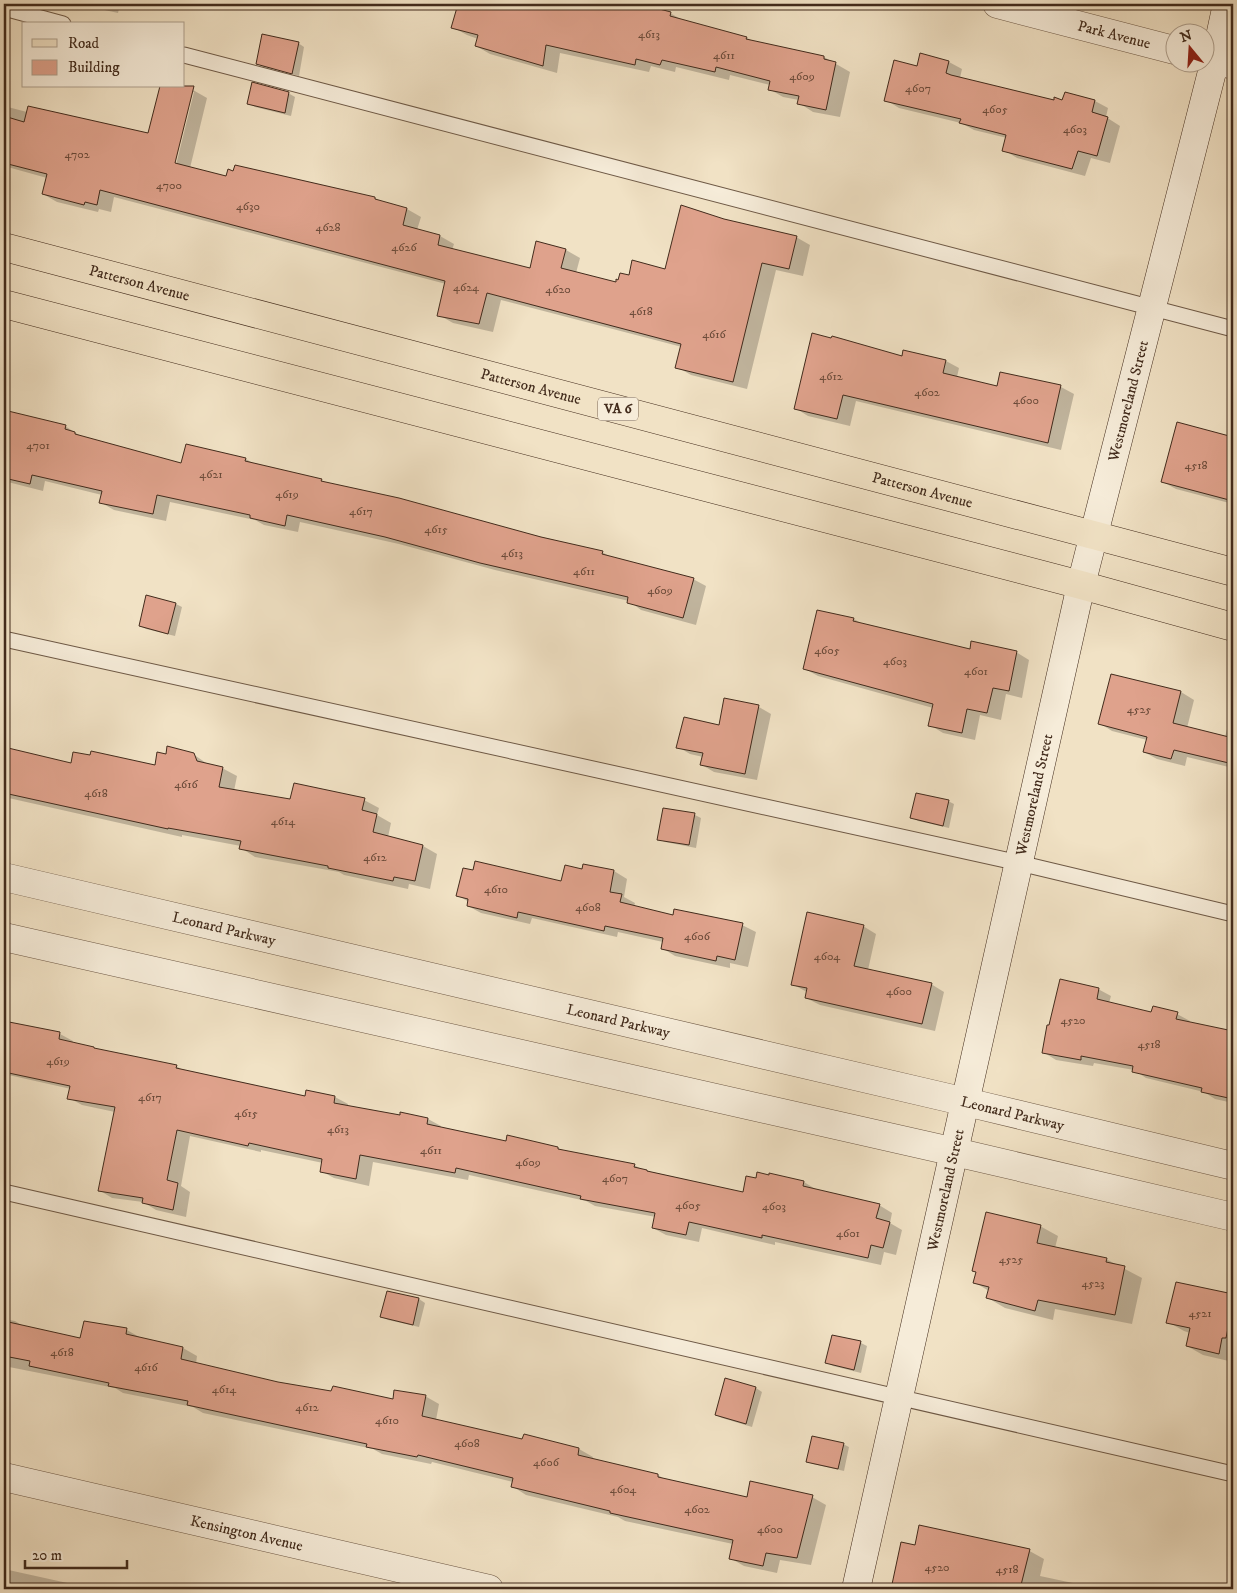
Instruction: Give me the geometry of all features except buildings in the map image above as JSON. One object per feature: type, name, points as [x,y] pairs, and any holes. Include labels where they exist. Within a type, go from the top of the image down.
[{"type":"main road","name":"Patterson Avenue","points":[[4,247],[1233,572]]},
{"type":"main road","points":[[4,304],[1081,585],[1233,627]]},
{"type":"street","name":"Park Avenue","points":[[997,4],[1164,47]]},
{"type":"street","name":"Westmoreland Street","points":[[856,1589],[1081,585],[1217,61],[1227,4]]},
{"type":"street","name":"Leonard Parkway","points":[[4,877],[1233,1166]]},
{"type":"street","points":[[4,937],[955,1152],[1233,1217]]},
{"type":"street","name":"Kensington Avenue","points":[[4,1477],[489,1589]]},
{"type":"lane","points":[[4,8],[56,22]]},
{"type":"lane","points":[[185,55],[1233,329]]},
{"type":"lane","points":[[4,639],[1019,863],[1233,914]]},
{"type":"lane","points":[[4,1192],[1233,1474]]}]
